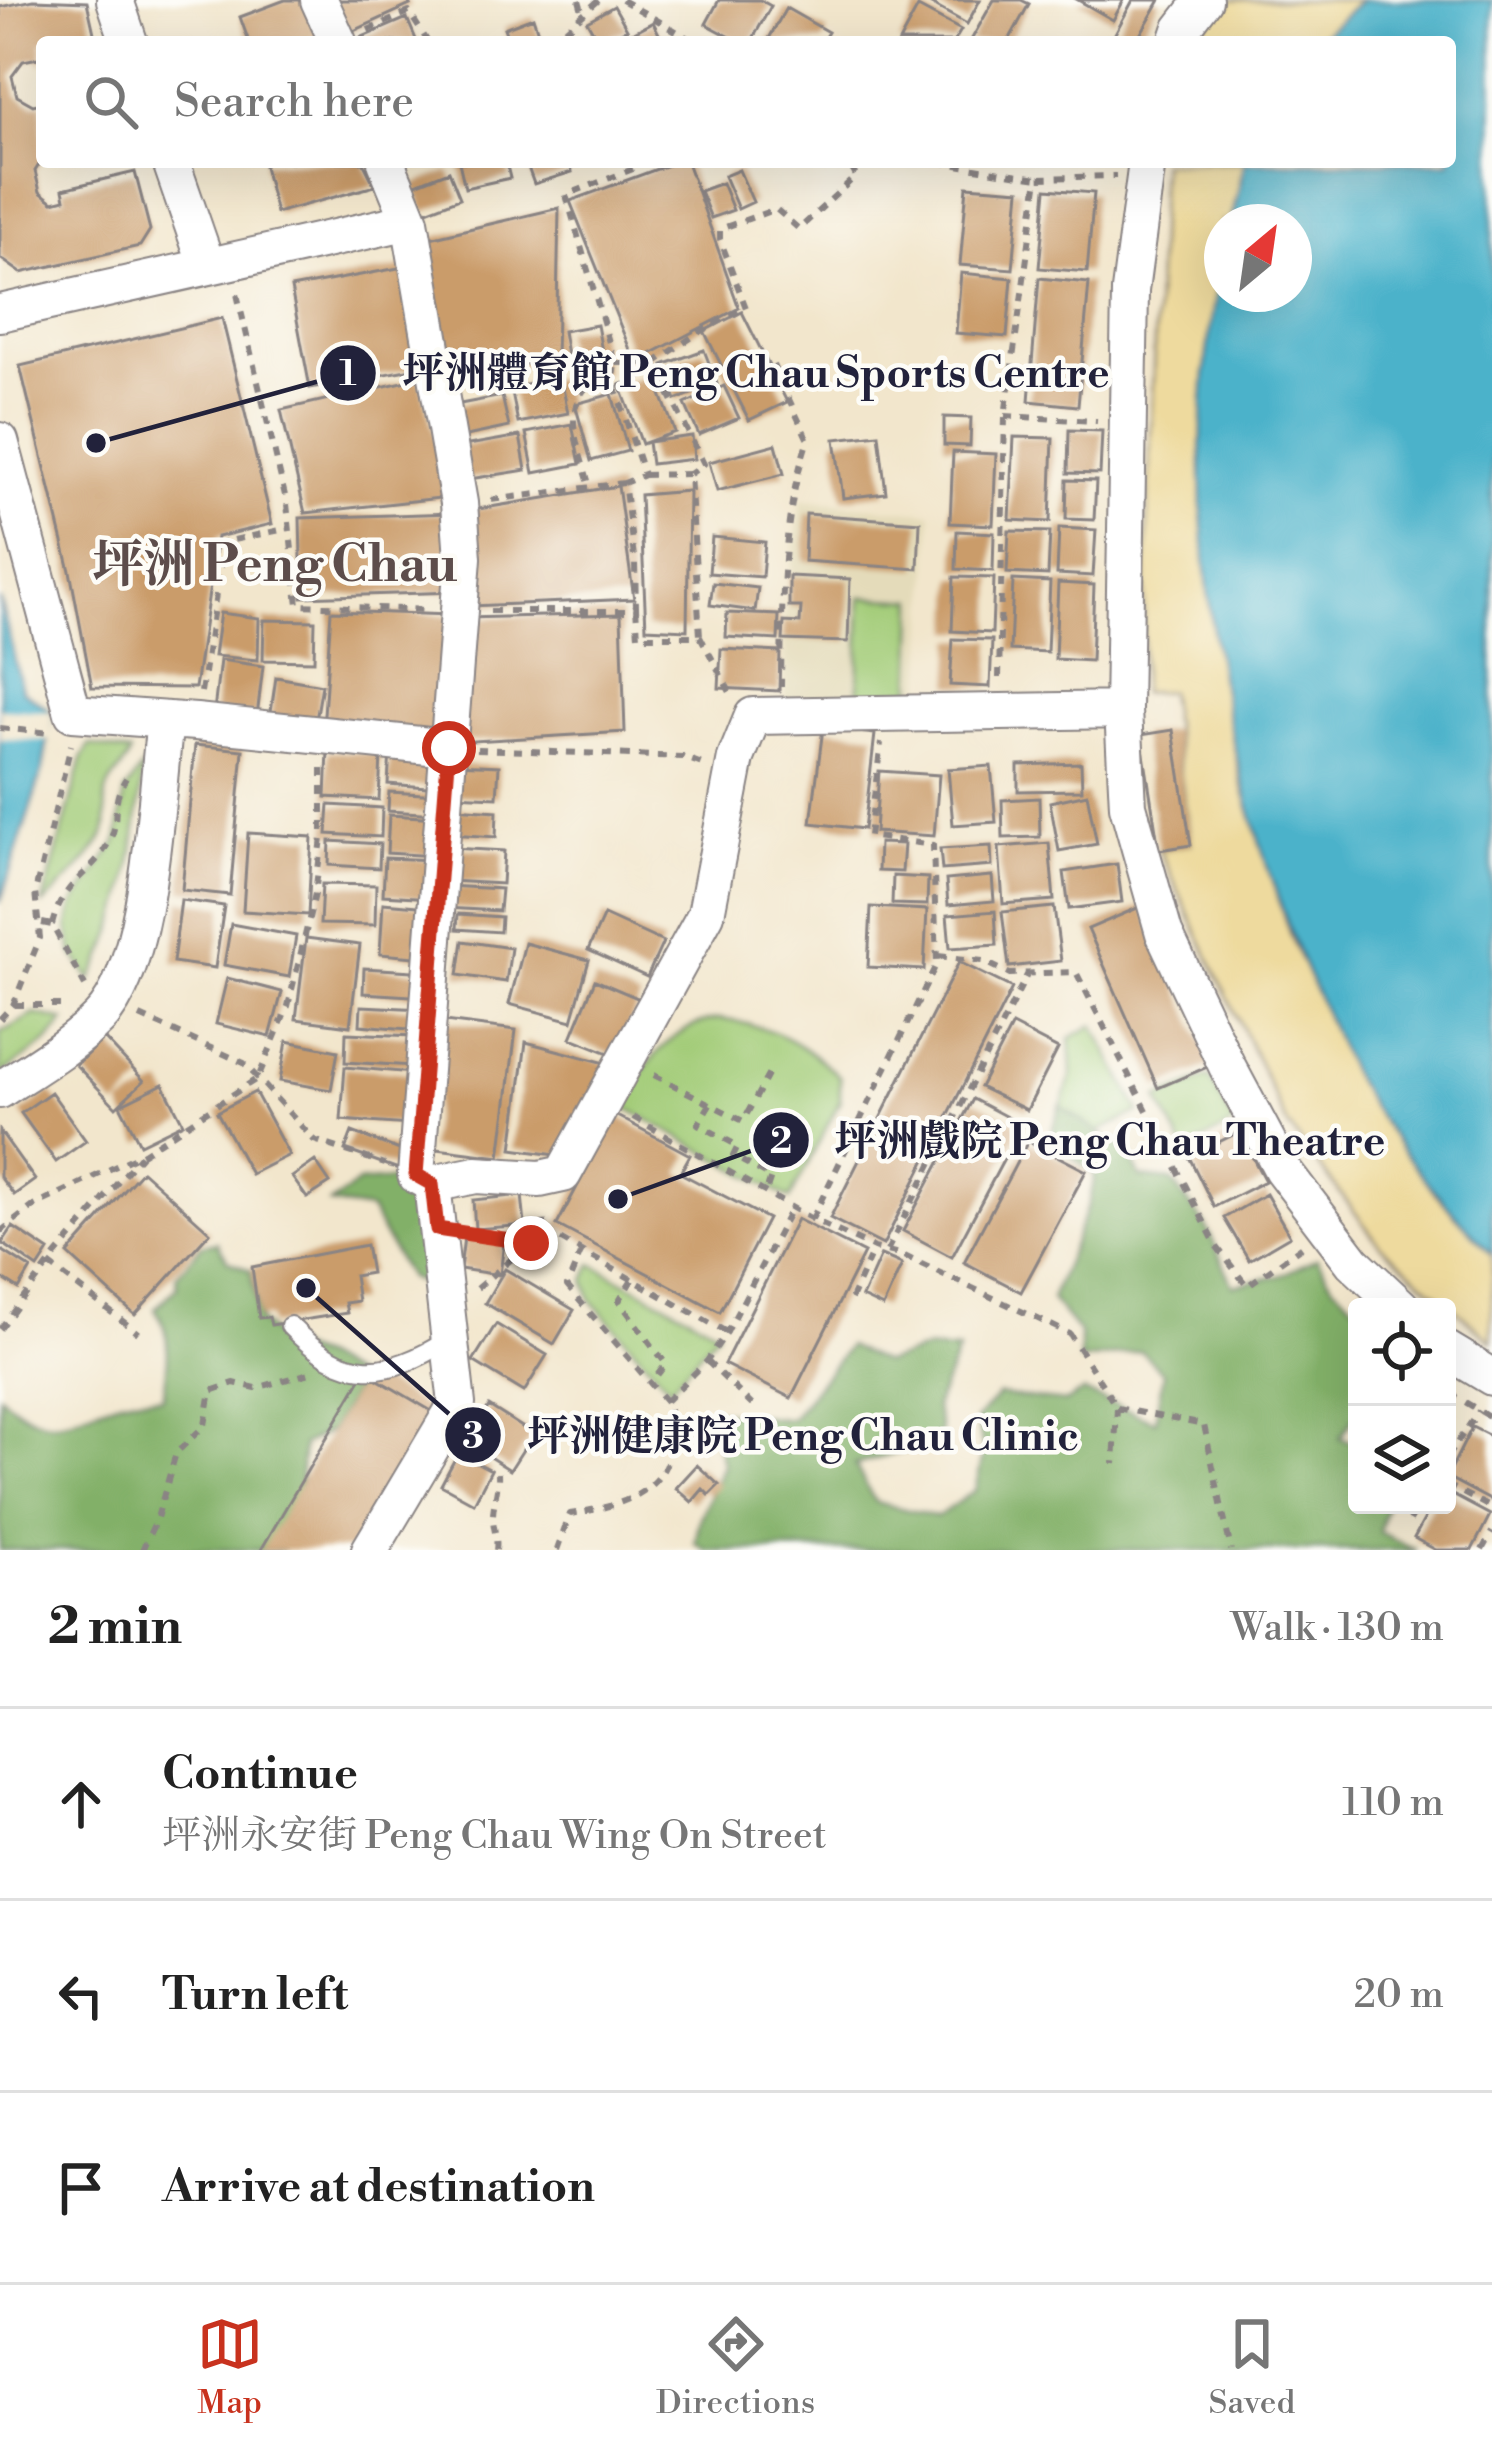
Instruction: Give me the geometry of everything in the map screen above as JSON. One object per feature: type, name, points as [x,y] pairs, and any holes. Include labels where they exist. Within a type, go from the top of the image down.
[{"type":"street","points":[[115,0],[127,36]]},
{"type":"street","points":[[319,0],[346,36]]},
{"type":"street","points":[[1180,36],[1204,0]]},
{"type":"street","points":[[174,168],[218,263]]},
{"type":"street","points":[[370,1550],[458,1404],[437,1229],[424,1180],[463,558],[459,503],[410,221],[388,168]]},
{"type":"street","points":[[1145,168],[1130,291],[1123,710],[1128,806],[1164,933],[1282,1169],[1353,1262],[1391,1298]]},
{"type":"street","points":[[0,313],[410,221]]},
{"type":"street","points":[[0,441],[74,722],[180,721],[449,748]]},
{"type":"street","points":[[424,1180],[476,1175],[540,1179],[563,1174],[706,914],[733,774],[767,716],[1123,710]]},
{"type":"street","points":[[0,1090],[63,1047],[109,1005],[125,972],[143,909],[180,721]]},
{"type":"street","points":[[1456,1360],[1485,1394]]},
{"type":"lane","points":[[290,1326],[315,1352],[355,1371],[379,1371],[420,1358],[449,1327]]},
{"type":"path","points":[[579,0],[583,14]]},
{"type":"path","points":[[558,36],[599,0]]},
{"type":"path","points":[[622,0],[685,36]]},
{"type":"path","points":[[353,36],[409,12],[424,36]]},
{"type":"path","points":[[635,168],[566,195],[614,362],[613,380],[644,475]]},
{"type":"path","points":[[614,362],[654,363],[746,308],[720,229],[776,209],[799,229],[856,176],[851,168]]},
{"type":"path","points":[[976,168],[1038,178],[1145,168]]},
{"type":"path","points":[[998,711],[1005,416],[1038,178]]},
{"type":"path","points":[[218,263],[290,528],[298,605],[459,611],[625,611],[636,607]]},
{"type":"path","points":[[459,503],[624,483],[644,475],[691,474],[704,464],[654,363]]},
{"type":"path","points":[[691,474],[700,636],[740,710],[767,716],[792,486],[808,440],[773,365]]},
{"type":"path","points":[[587,387],[576,398],[572,419],[590,488]]},
{"type":"path","points":[[1005,416],[1128,422]]},
{"type":"path","points":[[624,483],[638,636],[700,636]]},
{"type":"path","points":[[180,721],[224,542],[290,528]]},
{"type":"path","points":[[812,1219],[937,963],[933,845],[869,836],[885,713]]},
{"type":"path","points":[[0,728],[74,722],[35,892],[40,938],[13,1005],[0,1019]]},
{"type":"path","points":[[0,1232],[32,1207],[143,1153],[258,1078],[288,1006],[315,894],[322,838],[322,735]]},
{"type":"path","points":[[449,748],[683,758],[733,774]]},
{"type":"path","points":[[128,775],[114,802],[110,839],[57,904],[52,925],[76,974],[109,1005],[244,1063],[314,1140],[424,1180]]},
{"type":"path","points":[[41,923],[52,925]]},
{"type":"path","points":[[937,956],[983,961],[1010,974],[1076,972],[1217,1247],[1247,1286],[1312,1240]]},
{"type":"path","points":[[887,1251],[1028,973]]},
{"type":"path","points":[[653,1075],[743,1121],[772,1068]]},
{"type":"path","points":[[604,1100],[812,1219],[1070,1334],[1117,1408],[1114,1464]]},
{"type":"path","points":[[710,1104],[698,1124],[738,1147],[733,1156],[771,1177],[766,1192]]},
{"type":"path","points":[[0,1329],[143,1153]]},
{"type":"path","points":[[540,1179],[545,1231]]},
{"type":"path","points":[[666,1401],[707,1361],[727,1332],[792,1207]]},
{"type":"path","points":[[437,1229],[531,1243]]},
{"type":"path","points":[[449,1327],[545,1231]]},
{"type":"path","points":[[545,1231],[727,1332]]},
{"type":"path","points":[[851,1300],[874,1248]]},
{"type":"path","points":[[557,1550],[570,1514],[644,1492],[668,1460],[666,1401],[567,1286],[581,1252]]},
{"type":"path","points":[[49,1264],[138,1333]]},
{"type":"path","points":[[632,1280],[619,1300],[665,1364],[650,1383]]},
{"type":"path","points":[[142,1550],[176,1454],[205,1425],[212,1391],[233,1383],[256,1388],[328,1368],[332,1360]]},
{"type":"path","points":[[707,1361],[753,1406]]},
{"type":"path","points":[[1456,1442],[1485,1394]]},
{"type":"path","points":[[1117,1408],[1204,1425],[1231,1550]]},
{"type":"path","points":[[496,1550],[493,1516],[498,1473]]},
{"type":"path","points":[[1456,1490],[1492,1508]]},
{"type":"path","points":[[1410,1521],[1414,1514]]},
{"type":"path","points":[[1485,1549],[1492,1532]]},
{"type":"shaded area","points":[[801,500],[932,513],[922,699],[785,701],[784,622]]},
{"type":"green space","points":[[861,597],[915,600],[912,693],[858,695]]},
{"type":"green space","points":[[90,745],[130,753],[106,791],[101,841],[42,906],[82,759]]},
{"type":"green space","points":[[143,766],[122,902],[91,980],[73,954],[68,928],[73,905],[117,842],[125,792]]},
{"type":"green space","points":[[35,1014],[65,1021],[48,1042],[0,1075],[0,1033]]},
{"type":"green space","points":[[719,1019],[785,1037],[840,1077],[840,1101],[790,1199],[621,1105],[673,1038]]},
{"type":"green space","points":[[1094,1025],[1140,1112],[1093,1134],[1058,1115],[1072,1074],[1070,1038]]},
{"type":"green space","points":[[1209,1077],[1234,1124],[1185,1151],[1158,1098]]},
{"type":"green space","points":[[1060,1106],[1131,1155],[1140,1177],[1171,1180],[1206,1226],[1233,1285],[1279,1276],[1317,1258],[1333,1285],[1348,1298],[1348,1427],[1340,1438],[1348,1441],[1348,1514],[1384,1514],[1379,1532],[1416,1550],[707,1550],[695,1543],[700,1518],[723,1465],[714,1436],[717,1411],[791,1419],[848,1346],[884,1363],[927,1349],[958,1351],[935,1407],[941,1432],[908,1450],[855,1465],[875,1502],[937,1517],[975,1490],[984,1452],[976,1420],[998,1395],[1066,1402],[1083,1392],[1155,1421],[1163,1373],[1141,1351],[1080,1361],[1080,1334],[1051,1299],[1090,1201],[1095,1174],[1055,1144],[1053,1127]]},
{"type":"green space","points":[[392,1180],[417,1203],[429,1286],[408,1278],[370,1210],[330,1204],[358,1183]]},
{"type":"green space","points":[[217,1242],[228,1261],[250,1270],[260,1322],[286,1345],[320,1357],[360,1380],[331,1430],[303,1445],[297,1519],[283,1550],[0,1550],[0,1395],[35,1419],[49,1422],[124,1399],[163,1397],[167,1340],[155,1309],[177,1287],[176,1276],[202,1245]]},
{"type":"green space","points":[[592,1264],[718,1331],[670,1388],[591,1300],[585,1280]]},
{"type":"sand","points":[[1221,0],[1362,0],[1321,36],[1198,36]]},
{"type":"sand","points":[[1161,168],[1244,168],[1235,204],[1204,204],[1204,312],[1217,312],[1217,654],[1241,782],[1290,936],[1357,1082],[1436,1194],[1492,1254],[1492,1341],[1456,1310],[1456,1298],[1442,1298],[1380,1245],[1287,1124],[1159,850],[1191,844],[1168,691],[1141,693]]},
{"type":"water","points":[[1362,0],[1492,0],[1492,1254],[1420,1173],[1371,1106],[1343,1056],[1287,924],[1257,834],[1215,643],[1204,546],[1201,449],[1214,312],[1312,312],[1312,204],[1235,204],[1244,168],[1456,168],[1456,36],[1321,36]]},
{"type":"water","points":[[0,599],[22,690],[52,712],[43,769],[0,903]]},
{"type":"pier","points":[[0,709],[52,712],[50,741],[0,739]]},
{"type":"building","points":[[33,0],[87,2],[95,36],[36,36],[36,58],[23,61],[12,76],[17,96],[36,104],[35,171],[40,192],[53,202],[65,199],[63,189],[135,172],[150,230],[140,246],[21,273],[0,258],[0,7]]},
{"type":"building","points":[[285,0],[308,0],[321,36],[247,36],[240,17]]},
{"type":"building","points":[[333,0],[407,0],[410,5],[349,33]]},
{"type":"building","points":[[719,0],[760,0],[771,6],[754,36],[729,36],[706,24]]},
{"type":"building","points":[[924,0],[980,0],[967,24]]},
{"type":"building","points":[[994,0],[1029,4],[1011,36],[973,36]]},
{"type":"building","points":[[1078,0],[1124,0],[1113,20]]},
{"type":"building","points":[[1133,0],[1160,0],[1139,36],[1114,36]]},
{"type":"building","points":[[614,6],[627,29],[596,36],[587,21]]},
{"type":"building","points":[[918,7],[961,30],[958,36],[902,36]]},
{"type":"building","points":[[786,8],[828,32],[826,36],[770,36]]},
{"type":"building","points":[[533,17],[539,36],[507,36],[504,28]]},
{"type":"building","points":[[407,18],[414,36],[365,36]]},
{"type":"building","points":[[653,22],[660,36],[626,36]]},
{"type":"building","points":[[265,168],[366,168],[375,186],[276,213]]},
{"type":"building","points":[[460,168],[508,168],[510,178],[465,188]]},
{"type":"building","points":[[528,168],[571,168],[572,172],[534,184]]},
{"type":"building","points":[[660,168],[689,168],[739,308],[635,362],[570,201]]},
{"type":"building","points":[[739,170],[753,202],[738,209],[724,176]]},
{"type":"building","points":[[449,171],[460,198],[424,212],[413,185]]},
{"type":"building","points":[[722,183],[733,210],[711,218],[700,191]]},
{"type":"building","points":[[967,186],[1020,190],[1013,269],[960,265]]},
{"type":"building","points":[[1046,189],[1094,193],[1087,272],[1039,268]]},
{"type":"building","points":[[559,208],[556,360],[444,375],[426,239]]},
{"type":"building","points":[[409,266],[428,366],[310,388],[291,288]]},
{"type":"building","points":[[961,273],[1012,278],[1007,337],[956,333]]},
{"type":"building","points":[[1039,278],[1089,283],[1078,406],[1029,401]]},
{"type":"building","points":[[742,312],[787,402],[749,420],[704,331]]},
{"type":"building","points":[[222,318],[272,524],[217,537],[195,688],[92,687],[70,571],[20,366]]},
{"type":"building","points":[[597,325],[606,373],[571,379],[563,331]]},
{"type":"building","points":[[704,350],[717,384],[676,400],[663,365]]},
{"type":"building","points":[[653,373],[675,432],[642,444],[620,385]]},
{"type":"building","points":[[420,378],[449,497],[305,513],[281,410]]},
{"type":"building","points":[[561,378],[568,413],[518,423],[511,388]]},
{"type":"building","points":[[724,386],[739,418],[699,435],[685,404]]},
{"type":"building","points":[[612,394],[628,451],[591,461],[575,404]]},
{"type":"building","points":[[502,396],[509,427],[457,438],[450,406]]},
{"type":"building","points":[[944,417],[971,418],[970,446],[944,445]]},
{"type":"building","points":[[572,424],[580,464],[534,473],[526,433]]},
{"type":"building","points":[[1069,430],[1102,431],[1100,474],[1068,473]]},
{"type":"building","points":[[879,434],[886,493],[843,498],[835,439]]},
{"type":"building","points":[[520,436],[526,470],[463,480],[457,447]]},
{"type":"building","points":[[692,436],[694,459],[651,464],[648,442]]},
{"type":"building","points":[[1014,437],[1053,438],[1050,522],[1010,520]]},
{"type":"building","points":[[776,444],[784,474],[717,491],[709,462]]},
{"type":"building","points":[[953,452],[996,454],[993,525],[950,523]]},
{"type":"building","points":[[1067,480],[1096,481],[1094,520],[1066,519]]},
{"type":"building","points":[[618,486],[634,599],[471,606],[466,511]]},
{"type":"building","points":[[689,491],[687,630],[646,628],[640,495]]},
{"type":"building","points":[[453,513],[456,592],[302,597],[300,518]]},
{"type":"building","points":[[806,514],[920,522],[918,569],[804,561]]},
{"type":"building","points":[[1059,528],[1096,530],[1093,576],[1057,574]]},
{"type":"building","points":[[957,531],[994,533],[993,571],[956,569]]},
{"type":"building","points":[[1009,531],[1050,532],[1048,575],[1007,573]]},
{"type":"building","points":[[712,537],[765,542],[762,577],[709,573]]},
{"type":"building","points":[[789,576],[850,579],[848,642],[783,640],[784,622],[800,623],[801,607],[789,607]]},
{"type":"building","points":[[954,577],[994,578],[992,633],[952,631]]},
{"type":"building","points":[[1013,580],[1050,582],[1047,652],[1010,650]]},
{"type":"building","points":[[713,583],[758,588],[755,611],[710,605]]},
{"type":"building","points":[[1058,583],[1094,585],[1091,661],[1055,659]]},
{"type":"building","points":[[331,611],[451,615],[443,738],[323,730]]},
{"type":"building","points":[[220,613],[259,618],[258,660],[214,656]]},
{"type":"building","points":[[727,613],[779,615],[778,640],[726,637]]},
{"type":"building","points":[[621,614],[625,732],[457,742],[466,618]]},
{"type":"building","points":[[264,620],[315,621],[314,661],[263,660]]},
{"type":"building","points":[[953,639],[992,640],[990,687],[950,685]]},
{"type":"building","points":[[721,649],[780,652],[779,691],[719,688]]},
{"type":"building","points":[[220,660],[263,666],[257,716],[214,711]]},
{"type":"building","points":[[276,677],[322,685],[315,726],[270,718]]},
{"type":"building","points":[[823,728],[875,734],[864,829],[811,823]]},
{"type":"building","points":[[1173,730],[1191,845],[1159,850],[1141,735]]},
{"type":"building","points":[[195,745],[243,750],[230,895],[182,890]]},
{"type":"building","points":[[328,751],[381,754],[379,800],[326,797]]},
{"type":"building","points":[[390,751],[442,754],[440,788],[388,784]]},
{"type":"building","points":[[1081,763],[1082,790],[1018,791],[1018,765]]},
{"type":"building","points":[[455,764],[499,766],[497,797],[453,795]]},
{"type":"building","points":[[991,766],[996,822],[953,825],[948,769]]},
{"type":"building","points":[[879,771],[939,775],[934,836],[875,832]]},
{"type":"building","points":[[389,792],[439,795],[437,814],[388,811]]},
{"type":"building","points":[[1087,794],[1097,844],[1059,851],[1050,802]]},
{"type":"building","points":[[1039,798],[1040,837],[1003,838],[1002,800]]},
{"type":"building","points":[[329,805],[382,808],[381,837],[327,834]]},
{"type":"building","points":[[453,808],[497,811],[496,837],[451,834]]},
{"type":"building","points":[[389,815],[437,818],[435,856],[387,853]]},
{"type":"building","points":[[248,833],[312,837],[308,915],[243,911]]},
{"type":"building","points":[[330,841],[380,844],[379,868],[329,865]]},
{"type":"building","points":[[879,843],[904,844],[902,872],[878,871]]},
{"type":"building","points":[[1049,843],[1054,900],[1003,904],[999,847]]},
{"type":"building","points":[[991,846],[992,866],[942,870],[940,849]]},
{"type":"building","points":[[451,848],[504,851],[502,884],[449,881]]},
{"type":"building","points":[[385,858],[435,860],[432,898],[383,895]]},
{"type":"building","points":[[1117,864],[1122,902],[1069,909],[1064,872]]},
{"type":"building","points":[[893,876],[928,878],[927,905],[892,904]]},
{"type":"building","points":[[992,876],[994,901],[948,905],[946,880]]},
{"type":"building","points":[[322,884],[376,885],[375,925],[320,924]]},
{"type":"building","points":[[446,886],[501,889],[499,911],[445,908]]},
{"type":"building","points":[[181,900],[224,906],[215,968],[173,962]]},
{"type":"building","points":[[383,903],[430,907],[427,958],[380,954]]},
{"type":"building","points":[[1142,906],[1212,1065],[1158,1088],[1088,929]]},
{"type":"building","points":[[871,907],[927,910],[924,970],[868,967]]},
{"type":"building","points":[[1054,907],[1061,961],[1009,967],[1002,912]]},
{"type":"building","points":[[995,911],[997,945],[950,948],[947,915]]},
{"type":"building","points":[[458,914],[501,917],[500,932],[457,929]]},
{"type":"building","points":[[604,915],[663,942],[647,977],[588,950]]},
{"type":"building","points":[[231,924],[296,936],[289,977],[224,965]]},
{"type":"building","points":[[306,938],[360,945],[350,1026],[296,1019]]},
{"type":"building","points":[[463,941],[511,948],[506,982],[458,975]]},
{"type":"building","points":[[525,943],[589,960],[572,1021],[509,1004]]},
{"type":"building","points":[[959,962],[1012,988],[883,1245],[830,1218]]},
{"type":"building","points":[[364,968],[428,972],[427,997],[363,993]]},
{"type":"building","points":[[227,978],[282,992],[270,1037],[216,1024]]},
{"type":"building","points":[[595,980],[640,999],[616,1056],[571,1038]]},
{"type":"building","points":[[361,1006],[423,1009],[421,1030],[360,1025]]},
{"type":"building","points":[[445,1021],[516,1030],[500,1157],[429,1148]]},
{"type":"building","points":[[1012,1025],[1058,1049],[1027,1110],[980,1087]]},
{"type":"building","points":[[346,1033],[415,1036],[414,1066],[345,1062]]},
{"type":"building","points":[[104,1038],[144,1081],[116,1107],[76,1065]]},
{"type":"building","points":[[287,1041],[338,1051],[331,1090],[280,1081]]},
{"type":"building","points":[[526,1042],[613,1065],[563,1156],[512,1149]]},
{"type":"building","points":[[345,1067],[413,1073],[409,1125],[341,1120]]},
{"type":"building","points":[[163,1084],[183,1123],[140,1144],[120,1105]]},
{"type":"building","points":[[51,1092],[86,1141],[56,1162],[21,1113]]},
{"type":"building","points":[[255,1092],[289,1155],[251,1174],[217,1112]]},
{"type":"building","points":[[973,1099],[1022,1125],[952,1257],[903,1231]]},
{"type":"building","points":[[615,1115],[690,1155],[680,1173],[768,1219],[720,1312],[557,1225]]},
{"type":"building","points":[[0,1131],[35,1180],[14,1195],[0,1177]]},
{"type":"building","points":[[352,1132],[413,1155],[407,1172],[345,1150]]},
{"type":"building","points":[[1239,1132],[1265,1181],[1214,1207],[1189,1157]]},
{"type":"building","points":[[1028,1141],[1086,1171],[1021,1292],[964,1262]]},
{"type":"building","points":[[315,1161],[330,1183],[307,1198],[292,1177]]},
{"type":"building","points":[[142,1171],[210,1232],[135,1315],[68,1254]]},
{"type":"building","points":[[1266,1194],[1290,1236],[1249,1260],[1224,1218]]},
{"type":"building","points":[[522,1195],[525,1225],[475,1229],[473,1200]]},
{"type":"building","points":[[797,1219],[864,1253],[791,1398],[724,1364]]},
{"type":"building","points":[[13,1227],[49,1251],[38,1268],[2,1243]]},
{"type":"building","points":[[464,1237],[504,1242],[500,1275],[460,1269]]},
{"type":"building","points":[[366,1245],[371,1273],[354,1276],[358,1301],[345,1303],[347,1313],[271,1325],[269,1317],[259,1318],[252,1267]]},
{"type":"building","points":[[0,1249],[31,1269],[19,1289],[0,1277]]},
{"type":"building","points":[[881,1255],[902,1264],[883,1307],[862,1297]]},
{"type":"building","points":[[505,1269],[574,1310],[554,1344],[485,1303]]},
{"type":"building","points":[[496,1324],[547,1355],[524,1392],[473,1361]]},
{"type":"building","points":[[365,1372],[435,1413],[355,1550],[261,1550]]},
{"type":"building","points":[[489,1406],[533,1434],[510,1470],[466,1442]]},
{"type":"building","points":[[1472,1427],[1492,1437],[1492,1501],[1456,1482],[1456,1459]]},
{"type":"building","points":[[458,1453],[491,1470],[474,1503],[441,1485]]},
{"type":"building","points":[[697,1465],[719,1485],[709,1495],[703,1489],[692,1502],[676,1488]]},
{"type":"building","points":[[1456,1497],[1490,1515],[1472,1550],[1436,1550],[1414,1538],[1427,1514],[1456,1514]]},
{"type":"place","name":"坪洲體育館 Peng Chau Sports Centre","points":[[96,443]]},
{"type":"place","name":"坪洲戲院 Peng Chau Theatre","points":[[618,1199]]},
{"type":"place","name":"坪洲健康院 Peng Chau Clinic","points":[[306,1288]]},
{"type":"district","name":"坪洲 Peng Chau","points":[[275,563]]},
{"type":"route","points":[[449,748],[416,1175],[432,1184],[437,1229],[531,1243]]}]
